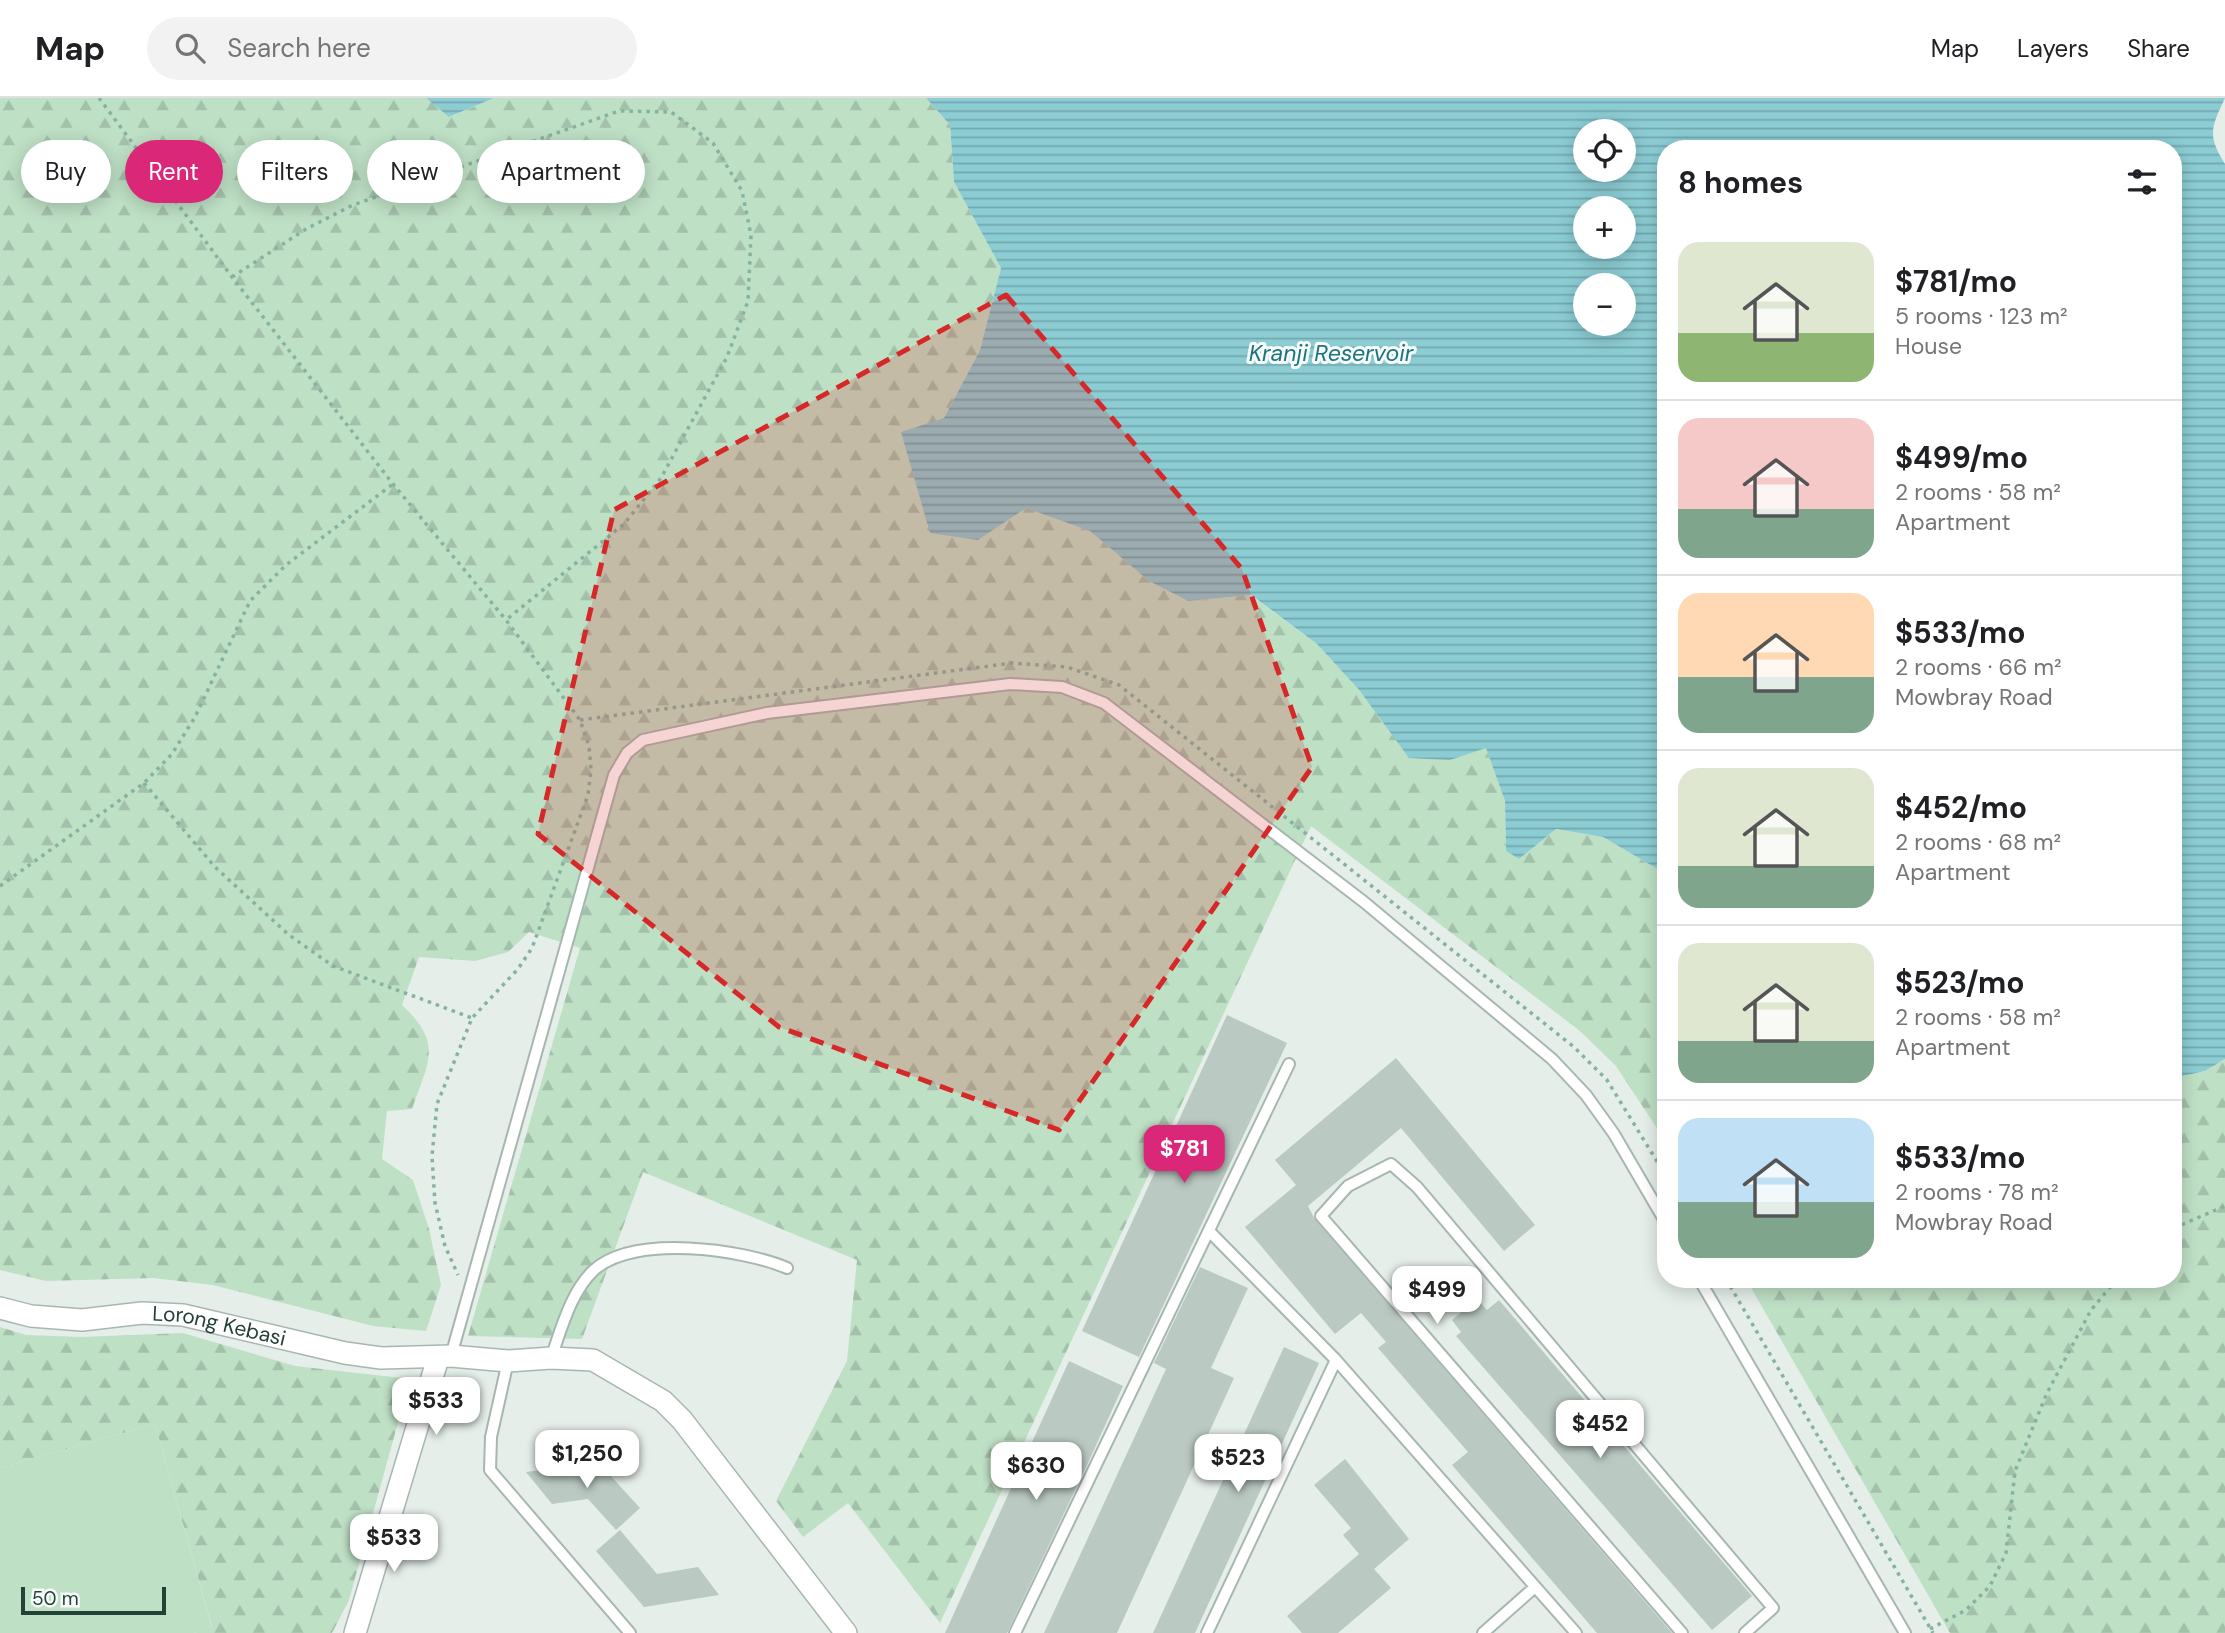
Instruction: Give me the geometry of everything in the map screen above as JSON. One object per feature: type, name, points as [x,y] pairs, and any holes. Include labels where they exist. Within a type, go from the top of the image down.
[{"type":"street","name":"Lorong Kebasi","points":[[0,1308],[31,1316],[82,1320],[142,1313],[183,1315],[345,1353],[381,1358],[508,1360],[551,1357],[593,1360],[663,1401],[682,1420],[846,1633]]},
{"type":"street","points":[[355,1633],[445,1357]]},
{"type":"lane","points":[[445,1357],[469,1299],[614,775],[627,753],[643,740],[767,713],[1010,684],[1062,687],[1104,703],[1364,902],[1561,1068],[1586,1095],[1614,1134],[1657,1208]]},
{"type":"lane","points":[[1015,1633],[1289,1064]]},
{"type":"lane","points":[[1682,1633],[1321,1216],[1348,1186],[1391,1164],[1417,1187],[1773,1608],[1745,1633]]},
{"type":"lane","points":[[1210,1232],[1336,1360],[1576,1633]]},
{"type":"lane","points":[[551,1357],[581,1287],[594,1270],[612,1260],[664,1249],[690,1250],[762,1258],[788,1268]]},
{"type":"lane","points":[[1704,1288],[1905,1633]]},
{"type":"lane","points":[[508,1360],[491,1437],[490,1470],[630,1633]]},
{"type":"lane","points":[[1207,1633],[1336,1360]]},
{"type":"lane","points":[[1483,1633],[1535,1587]]},
{"type":"path","points":[[99,98],[232,277],[393,484],[506,620],[580,720],[589,746],[591,771],[587,794],[537,935],[518,969],[472,1018],[437,1104],[432,1156],[435,1203],[445,1246],[469,1299]]},
{"type":"path","points":[[232,277],[306,229],[353,205],[619,111],[671,112],[713,143],[742,191],[751,235],[748,301],[727,357],[661,478],[624,524],[506,620]]},
{"type":"path","points":[[0,886],[144,783],[172,754],[195,717],[250,601],[286,565],[393,484]]},
{"type":"path","points":[[580,720],[1013,663],[1068,667],[1119,685],[1574,1047],[1607,1080],[1657,1161]]},
{"type":"path","points":[[144,783],[215,867],[289,936],[333,967],[472,1018]]},
{"type":"path","points":[[2182,1225],[2225,1206]]},
{"type":"path","points":[[1731,1288],[1931,1631],[1966,1610],[1990,1586],[2006,1553],[2015,1471],[2047,1393],[2091,1310],[2109,1288]]},
{"type":"highlighted area","points":[[1006,295],[1242,569],[1312,767],[1059,1130],[779,1027],[538,834],[614,510]]},
{"type":"green space","points":[[0,98],[426,98],[450,117],[494,98],[926,98],[950,125],[954,182],[1001,268],[980,350],[944,418],[978,540],[1026,507],[1090,531],[1149,581],[1188,601],[1250,595],[1317,644],[1360,691],[1450,760],[1486,747],[1505,801],[1506,851],[1519,859],[1556,829],[1603,837],[1657,869],[1657,1128],[1616,1066],[1580,1031],[1311,826],[940,1623],[848,1503],[803,1537],[776,1501],[847,1361],[857,1260],[643,1172],[582,1339],[468,1336],[580,948],[529,932],[508,952],[475,961],[419,957],[402,1005],[424,1031],[429,1054],[427,1066],[412,1109],[387,1111],[382,1159],[413,1180],[429,1229],[441,1285],[426,1331],[373,1326],[213,1285],[153,1278],[46,1281],[0,1270]]},
{"type":"green space","points":[[2225,1059],[2225,1633],[1950,1633],[1751,1288],[2182,1288],[2182,1076],[2205,1071]]},
{"type":"green space","points":[[0,1327],[26,1335],[81,1337],[183,1333],[295,1366],[410,1379],[349,1600],[332,1633],[194,1633],[212,1627],[155,1424],[0,1468]]},
{"type":"green space","points":[[155,1424],[212,1628],[194,1633],[0,1633],[0,1468]]},
{"type":"water","points":[[426,98],[494,98],[449,117]]},
{"type":"water","name":"Kranji Reservoir","points":[[926,98],[2225,98],[2214,124],[2213,138],[2225,164],[2225,1059],[2205,1071],[2182,1076],[2182,140],[1657,140],[1657,869],[1603,837],[1556,829],[1519,859],[1506,851],[1505,801],[1486,748],[1450,760],[1409,758],[1360,691],[1317,644],[1251,595],[1188,601],[1149,581],[1090,531],[1026,508],[978,540],[930,533],[901,432],[944,418],[980,350],[1001,268],[954,182],[950,125]]},
{"type":"building","points":[[1227,1015],[1287,1043],[1139,1357],[1082,1331]]},
{"type":"building","points":[[1396,1058],[1535,1225],[1504,1251],[1401,1128],[1308,1206],[1314,1218],[1672,1633],[1597,1633],[1452,1465],[1468,1452],[1378,1348],[1386,1342],[1361,1313],[1335,1334],[1245,1227],[1296,1185],[1275,1160]]},
{"type":"building","points":[[1200,1267],[1248,1288],[1211,1368],[1234,1378],[1117,1633],[1044,1633],[1166,1369],[1154,1363]]},
{"type":"building","points":[[1477,1299],[1487,1310],[1499,1300],[1752,1596],[1712,1630],[1456,1336],[1461,1332],[1452,1320]]},
{"type":"building","points":[[1284,1347],[1319,1363],[1195,1633],[1153,1633]]},
{"type":"building","points":[[1069,1361],[1123,1386],[1088,1463],[1007,1633],[945,1633]]},
{"type":"building","points":[[1345,1459],[1409,1539],[1374,1569],[1391,1588],[1338,1633],[1302,1633],[1287,1616],[1359,1554],[1343,1535],[1351,1528],[1314,1485]]},
{"type":"building","points":[[599,1463],[640,1508],[616,1530],[588,1499],[552,1504],[526,1472]]},
{"type":"building","points":[[620,1530],[657,1574],[698,1567],[719,1595],[644,1607],[596,1551]]}]
